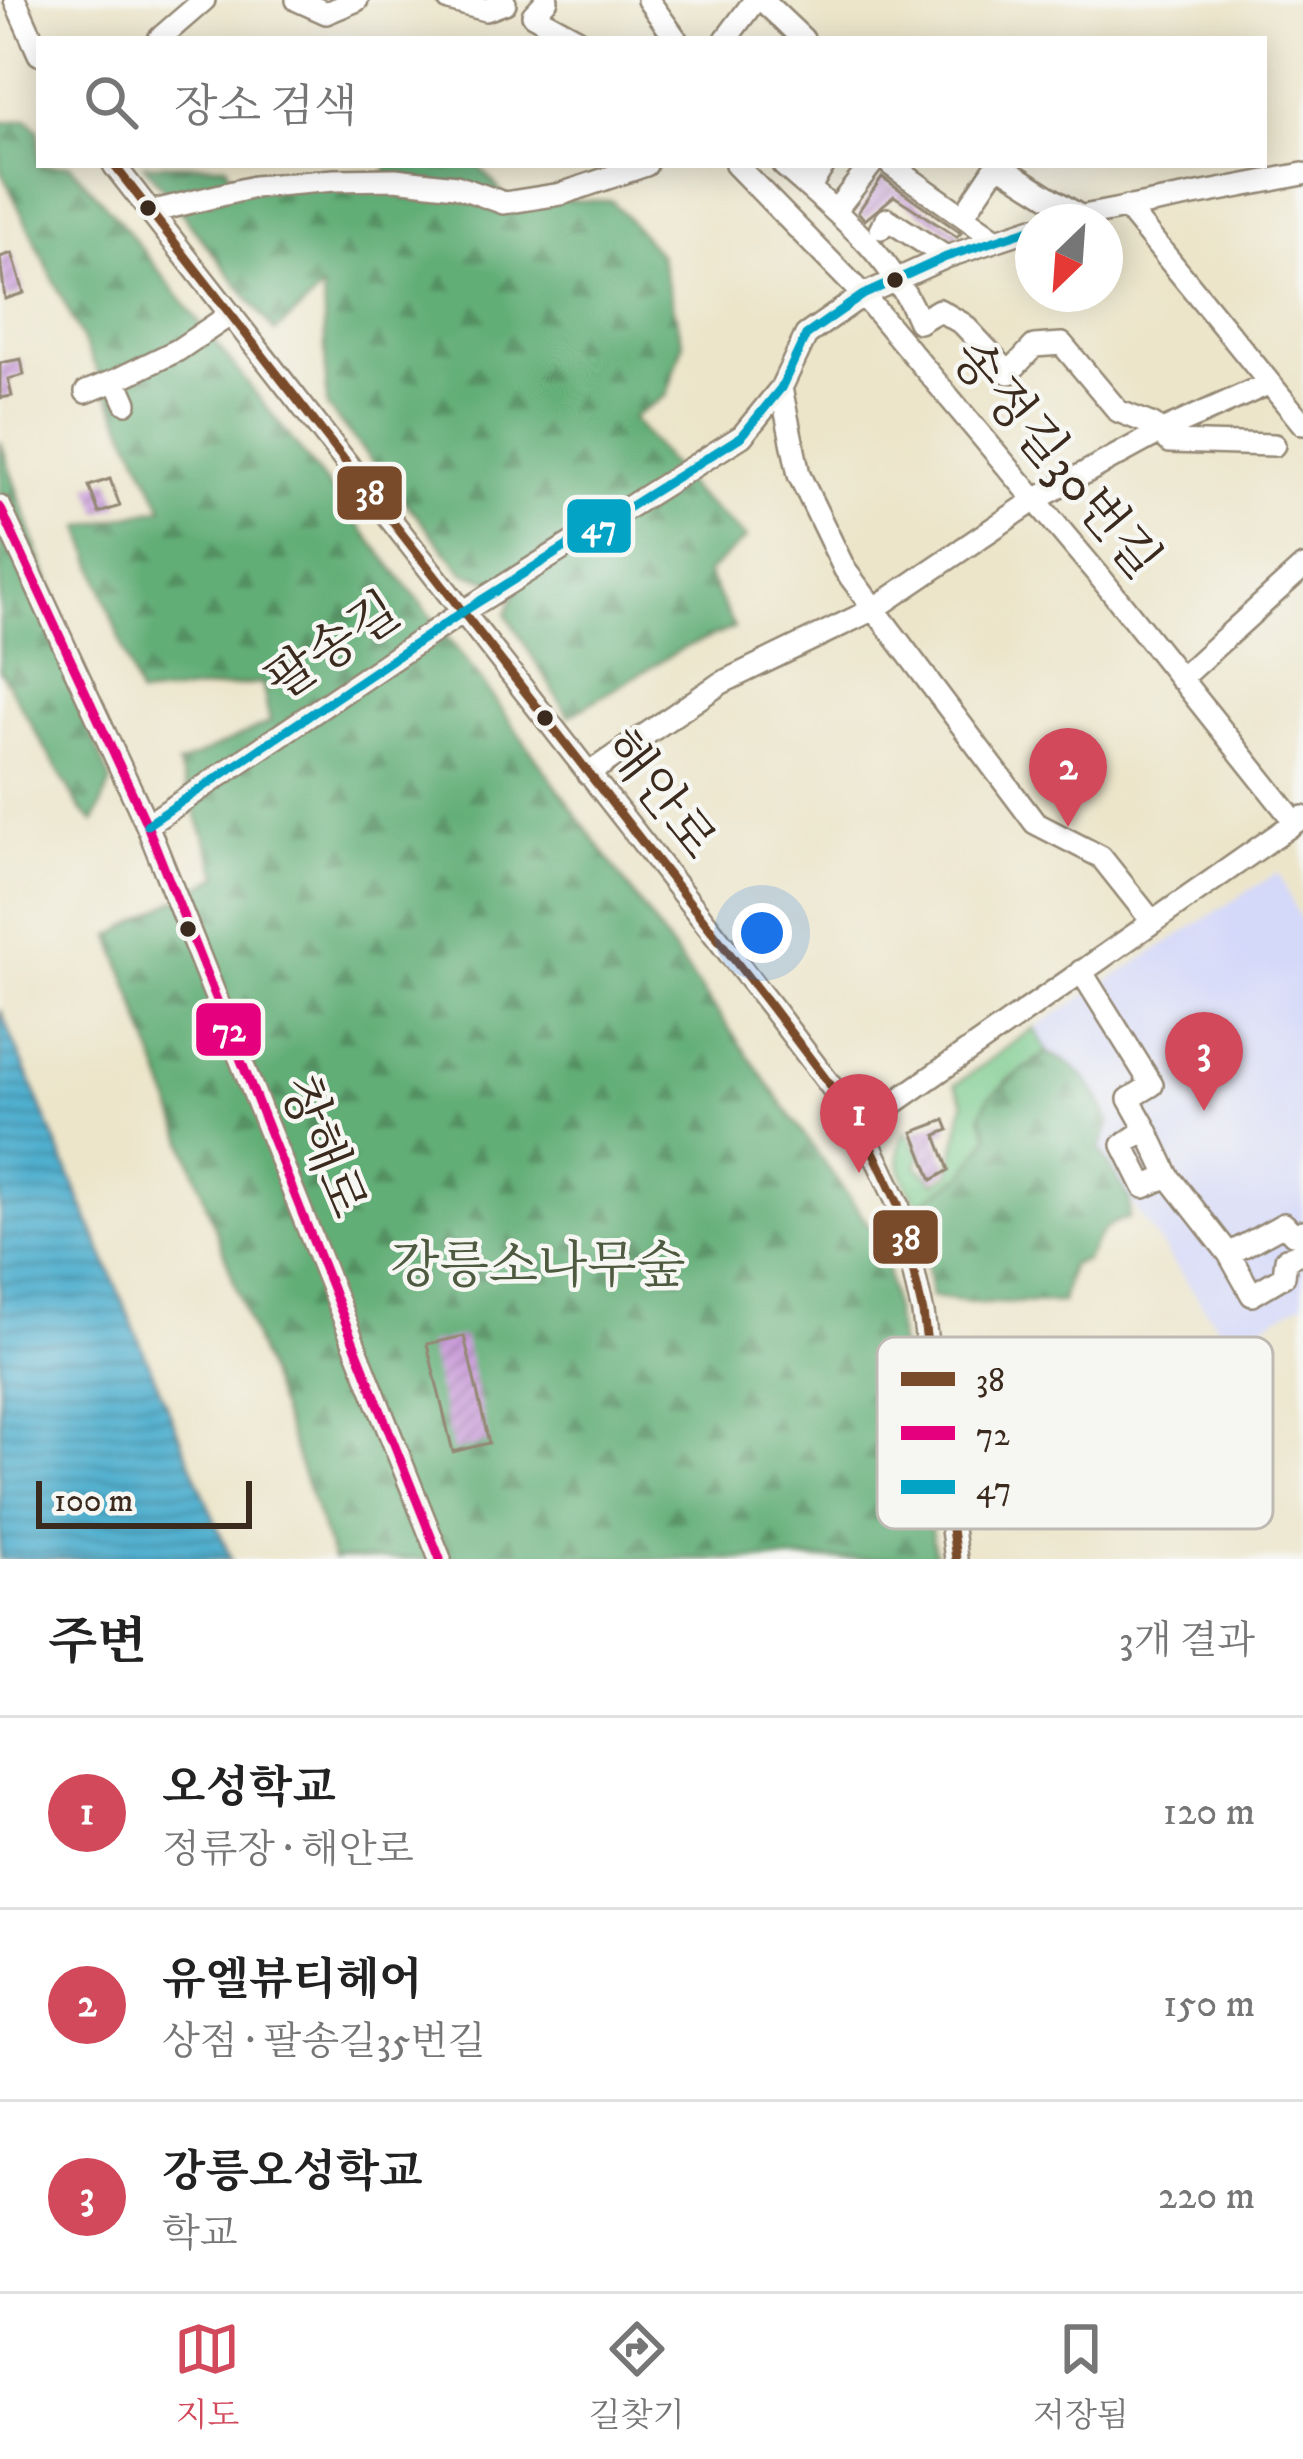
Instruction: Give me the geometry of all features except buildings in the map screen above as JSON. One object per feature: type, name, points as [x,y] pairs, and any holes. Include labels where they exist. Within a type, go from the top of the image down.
[{"type":"street","points":[[15,0],[36,47]]},
{"type":"street","points":[[162,36],[204,0]]},
{"type":"street","points":[[296,0],[326,13],[357,0]]},
{"type":"street","points":[[449,0],[486,10],[504,1],[540,8],[573,36]]},
{"type":"street","points":[[674,36],[651,4],[677,0]]},
{"type":"street","points":[[723,36],[758,0],[792,36]]},
{"type":"street","name":"해안로","points":[[116,168],[861,1126],[889,1177],[912,1252],[924,1337]]},
{"type":"street","points":[[150,212],[254,187],[334,180],[395,179],[456,186],[504,203],[561,194],[637,168]]},
{"type":"street","name":"송정길30번길","points":[[739,168],[863,296],[1299,819]]},
{"type":"street","points":[[786,168],[883,257],[902,280],[920,322],[939,310],[963,323],[1010,373],[1034,346],[1062,344],[1118,411],[1135,414],[1170,442],[1274,445]]},
{"type":"street","points":[[809,188],[822,168]]},
{"type":"street","points":[[835,211],[869,168]]},
{"type":"street","points":[[895,168],[995,239]]},
{"type":"street","points":[[963,216],[996,168]]},
{"type":"street","points":[[1003,168],[1060,204]]},
{"type":"street","points":[[1123,208],[1303,174]]},
{"type":"street","points":[[1126,207],[1303,424]]},
{"type":"street","points":[[883,257],[892,229],[946,257]]},
{"type":"street","name":"팔송길","points":[[147,825],[464,611],[742,436],[781,388],[806,335],[863,296],[946,257],[1015,233]]},
{"type":"street","points":[[86,392],[178,350],[231,314]]},
{"type":"street","points":[[116,380],[126,403]]},
{"type":"street","points":[[588,773],[721,683],[874,609],[1035,500],[1160,432],[1270,383]]},
{"type":"street","points":[[781,388],[799,475],[845,570],[1035,823],[1101,857],[1151,920]]},
{"type":"street","name":"창해로","points":[[0,507],[147,825],[440,1559]]},
{"type":"street","points":[[1180,679],[1303,567]]},
{"type":"street","points":[[861,1126],[1299,819]]},
{"type":"street","points":[[1081,971],[1152,1085],[1129,1099],[1146,1129],[1123,1145],[1144,1187],[1168,1176],[1229,1254],[1252,1295],[1284,1276],[1286,1259],[1303,1252]]},
{"type":"street","points":[[1229,1254],[1284,1224],[1293,1234],[1303,1231]]},
{"type":"street","name":"해안로","points":[[952,1529],[956,1559]]},
{"type":"shaded area","points":[[1278,872],[1303,925],[1303,1303],[1240,1337],[1225,1337],[1130,1200],[1100,1149],[1103,1139],[1034,1028]]},
{"type":"green space","name":"강릉소나무숲","points":[[28,119],[36,128],[36,168],[73,168],[119,220],[477,675],[883,1245],[899,1337],[877,1337],[877,1529],[931,1529],[936,1559],[333,1559],[111,936],[219,876],[178,765],[270,722],[262,683],[139,696],[81,527],[163,508],[0,168],[0,123]]},
{"type":"green space","points":[[146,168],[227,168],[234,185],[383,179],[387,168],[481,168],[507,199],[612,201],[660,255],[683,344],[667,395],[632,418],[693,492],[746,538],[707,573],[734,628],[683,648],[569,716],[506,614],[517,589],[464,573],[327,407],[323,289],[275,332]]},
{"type":"green space","points":[[0,441],[59,612],[75,694],[111,782],[94,822],[81,810],[0,670]]},
{"type":"green space","points":[[1034,1028],[1049,1054],[1007,1080],[981,1115],[989,1136],[963,1176],[918,1204],[900,1168],[905,1130],[921,1155],[917,1166],[935,1183],[950,1174],[964,1102],[955,1085]]},
{"type":"green space","points":[[1045,1053],[1078,1071],[1099,1099],[1110,1122],[1100,1149],[1130,1200],[1129,1218],[1107,1227],[1086,1260],[1071,1265],[1062,1302],[979,1303],[931,1297],[918,1204],[963,1176],[989,1136],[981,1115],[989,1097]]},
{"type":"water","points":[[0,1009],[231,1559],[0,1559]]},
{"type":"transit line","name":"38","points":[[116,168],[861,1126],[898,1204],[926,1337]]},
{"type":"transit line","name":"47","points":[[147,825],[464,611],[742,436],[781,388],[806,335],[863,295],[946,257],[1015,234]]},
{"type":"transit line","name":"72","points":[[0,507],[147,825],[440,1559]]},
{"type":"transit line","name":"38","points":[[952,1529],[956,1559]]},
{"type":"place","name":"유엘뷰티헤어","points":[[1068,827]]},
{"type":"place","name":"강릉오성학교","points":[[1204,1111]]},
{"type":"place","name":"오성학교","points":[[859,1173]]}]
